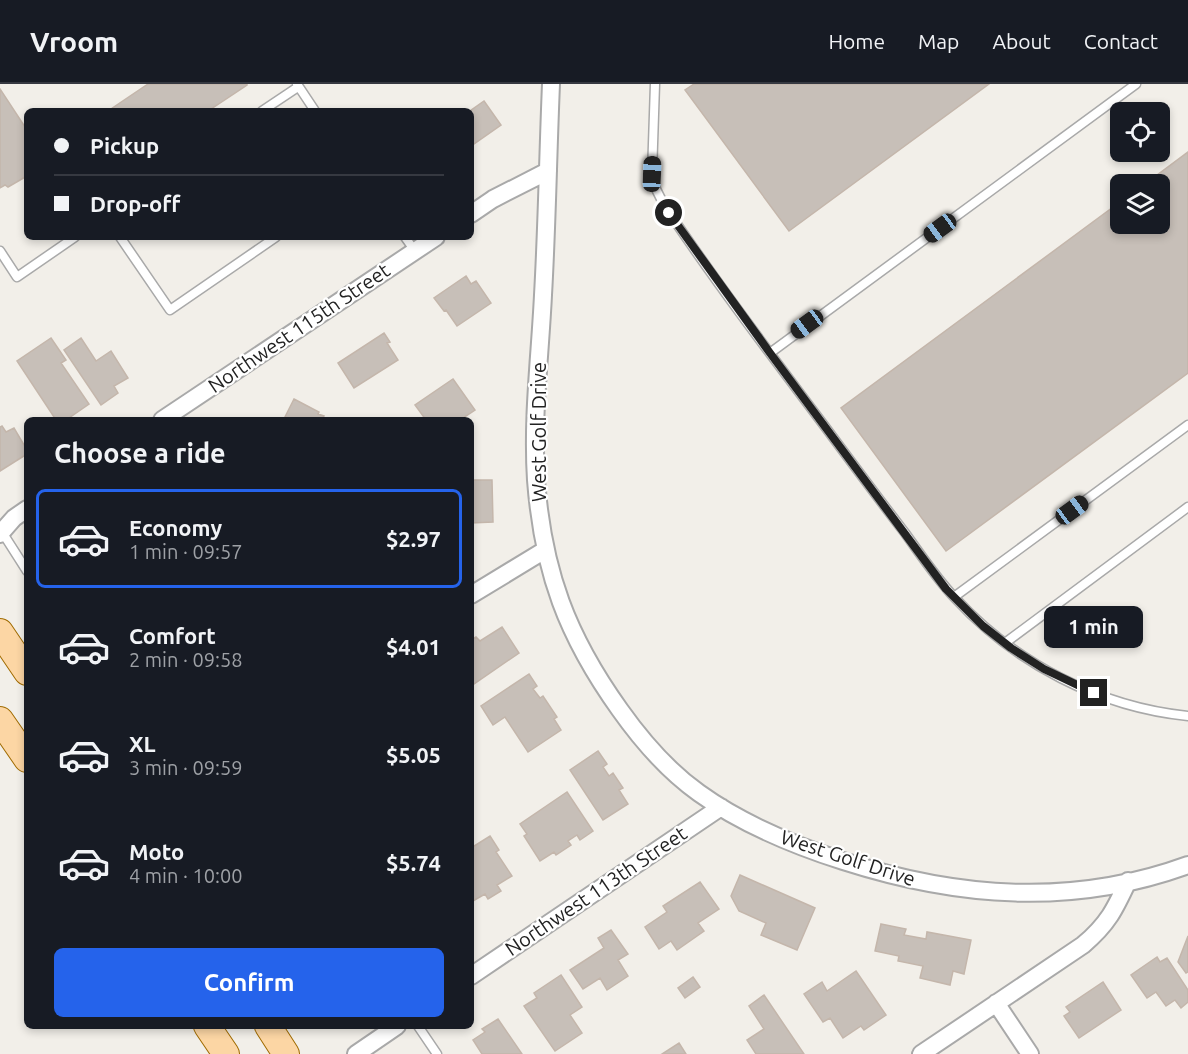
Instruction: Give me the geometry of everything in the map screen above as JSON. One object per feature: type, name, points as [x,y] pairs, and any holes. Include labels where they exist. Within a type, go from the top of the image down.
[{"type":"main road","points":[[0,632],[24,668]]},
{"type":"main road","points":[[0,720],[24,755]]},
{"type":"main road","points":[[209,1029],[226,1054]]},
{"type":"main road","points":[[270,1029],[286,1054]]},
{"type":"street","name":"West Golf Drive","points":[[551,84],[543,298],[535,417],[536,478],[545,550],[555,590],[574,637],[615,704],[638,734],[669,768],[694,789],[721,807],[763,830],[812,851],[878,871],[925,882],[986,892],[1025,894],[1063,892],[1128,881],[1169,872],[1188,865]]},
{"type":"street","points":[[474,212],[493,199],[548,171]]},
{"type":"street","name":"Northwest 115th Street","points":[[166,417],[431,240]]},
{"type":"street","points":[[474,593],[545,550]]},
{"type":"street","name":"Northwest 113th Street","points":[[474,974],[721,807]]},
{"type":"street","points":[[921,1054],[1083,945],[1111,917],[1128,881]]},
{"type":"street","points":[[996,1004],[1030,1054]]},
{"type":"street","points":[[357,1054],[390,1029]]},
{"type":"lane","points":[[655,84],[652,174],[656,189],[669,213],[770,353],[954,597],[983,626],[1044,669],[1094,693],[1130,705],[1188,716]]},
{"type":"lane","points":[[770,353],[1136,84]]},
{"type":"lane","points":[[266,108],[297,85],[313,108]]},
{"type":"lane","points":[[0,251],[17,277],[71,240]]},
{"type":"lane","points":[[122,240],[170,310],[272,240]]},
{"type":"lane","points":[[407,240],[414,251]]},
{"type":"lane","points":[[954,597],[1188,425]]},
{"type":"lane","points":[[1005,643],[1188,507]]},
{"type":"lane","points":[[9,523],[24,563]]},
{"type":"lane","points":[[420,1029],[437,1054]]},
{"type":"building","points":[[148,84],[247,84],[212,108],[112,108]]},
{"type":"building","points":[[694,84],[989,84],[789,231],[685,90]]},
{"type":"building","points":[[0,89],[24,125],[24,178],[8,187],[5,185],[0,188]]},
{"type":"building","points":[[484,101],[501,125],[474,144],[474,108]]},
{"type":"building","points":[[1188,152],[1188,373],[946,551],[841,408],[1110,209],[1110,234],[1170,234],[1170,174],[1158,174]]},
{"type":"building","points":[[466,276],[471,284],[476,281],[491,303],[457,326],[434,298]]},
{"type":"building","points":[[384,333],[390,342],[387,343],[398,360],[354,388],[338,363]]},
{"type":"building","points":[[51,338],[66,360],[61,363],[89,404],[70,417],[54,417],[17,361]]},
{"type":"building","points":[[81,338],[96,361],[111,351],[128,378],[114,386],[118,393],[101,405],[64,350]]},
{"type":"building","points":[[453,379],[475,410],[464,417],[424,417],[415,405]]},
{"type":"building","points":[[294,399],[324,416],[324,417],[285,417]]},
{"type":"building","points":[[2,426],[6,432],[14,428],[24,445],[24,456],[0,471],[0,427]]},
{"type":"building","points":[[474,480],[492,480],[493,522],[474,523]]},
{"type":"building","points":[[502,627],[519,653],[474,684],[474,638],[476,637],[480,641]]},
{"type":"building","points":[[529,674],[537,686],[533,689],[540,698],[543,696],[557,717],[554,719],[561,730],[528,752],[505,717],[493,725],[481,706]]},
{"type":"building","points":[[598,751],[607,764],[603,767],[609,776],[613,773],[623,788],[619,790],[628,804],[603,820],[570,770]]},
{"type":"building","points":[[567,792],[593,831],[580,840],[577,835],[568,841],[571,845],[556,855],[554,852],[540,861],[524,836],[527,834],[520,824]]},
{"type":"building","points":[[490,836],[499,850],[496,852],[512,876],[497,885],[501,891],[488,899],[485,894],[474,900],[474,846]]},
{"type":"building","points":[[740,875],[815,908],[797,950],[761,935],[766,923],[739,911],[731,896]]},
{"type":"building","points":[[700,882],[719,909],[698,923],[704,931],[677,950],[671,941],[659,949],[645,927],[667,912],[663,906]]},
{"type":"building","points":[[881,924],[906,929],[904,935],[926,939],[927,932],[971,940],[964,974],[953,971],[950,985],[920,978],[923,966],[898,961],[899,956],[875,951]]},
{"type":"building","points":[[611,930],[628,954],[618,960],[628,976],[607,990],[600,978],[583,989],[570,970],[604,948],[598,938]]},
{"type":"building","points":[[1188,936],[1188,972],[1186,973],[1178,962]]},
{"type":"building","points":[[1157,957],[1160,962],[1167,958],[1188,990],[1188,1002],[1181,1008],[1175,1000],[1166,1006],[1156,992],[1147,998],[1131,975]]},
{"type":"building","points":[[856,971],[886,1015],[864,1030],[861,1026],[843,1038],[830,1018],[823,1022],[804,994],[822,982],[827,991]]},
{"type":"building","points":[[561,975],[582,1007],[570,1015],[582,1033],[555,1051],[524,1006],[537,998],[534,993]]},
{"type":"building","points":[[693,977],[700,987],[685,998],[678,988]]},
{"type":"building","points":[[1103,982],[1121,1010],[1079,1038],[1064,1016],[1070,1012],[1066,1007]]},
{"type":"building","points":[[764,995],[804,1054],[756,1054],[747,1040],[764,1029],[749,1006]]},
{"type":"building","points":[[498,1019],[522,1054],[482,1054],[473,1040],[485,1032],[482,1029]]},
{"type":"building","points":[[679,1043],[686,1054],[662,1054]]},
{"type":"route","points":[[669,213],[946,589],[983,626],[1011,648],[1044,669],[1094,693]]}]
